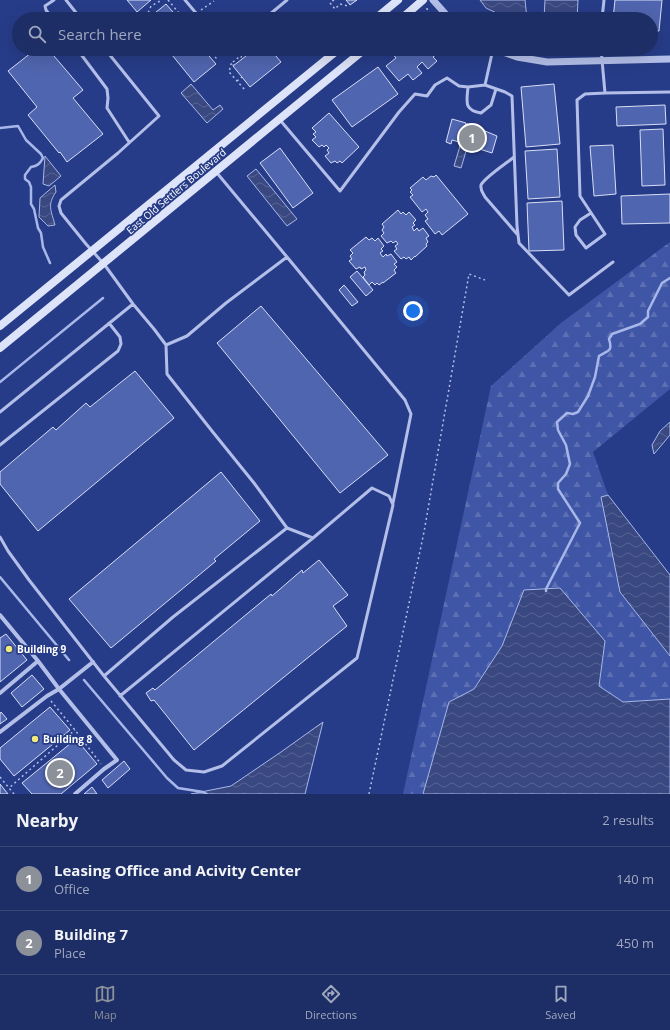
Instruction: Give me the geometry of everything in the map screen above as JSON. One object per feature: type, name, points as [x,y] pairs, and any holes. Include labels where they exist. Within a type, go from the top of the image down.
[{"type":"main road","points":[[383,12],[398,0]]},
{"type":"main road","points":[[409,12],[423,0]]},
{"type":"main road","name":"East Old Settlers Boulevard","points":[[0,326],[330,56]]},
{"type":"main road","name":"East Old Settlers Boulevard","points":[[0,348],[356,56]]},
{"type":"street","points":[[433,0],[444,12]]},
{"type":"street","points":[[514,56],[547,62],[670,59]]},
{"type":"street","points":[[0,615],[117,760],[75,794]]},
{"type":"street","points":[[0,693],[38,661]]},
{"type":"street","points":[[0,732],[93,662]]},
{"type":"lane","points":[[48,12],[45,6],[54,0]]},
{"type":"lane","points":[[66,0],[75,12]]},
{"type":"lane","points":[[185,0],[196,12]]},
{"type":"lane","points":[[272,12],[287,0]]},
{"type":"lane","points":[[603,12],[604,0]]},
{"type":"lane","points":[[82,56],[107,89],[107,108],[129,142]]},
{"type":"lane","points":[[111,56],[159,116],[118,153],[61,200],[60,206],[62,213],[104,264],[133,304],[166,345],[166,374],[254,483],[287,528],[313,538]]},
{"type":"lane","points":[[484,85],[492,56]]},
{"type":"lane","points":[[601,56],[605,93]]},
{"type":"lane","points":[[280,119],[340,191],[399,112],[415,94],[427,96],[435,85],[447,78],[459,86],[484,85],[505,92],[512,96],[519,243],[569,296],[613,262]]},
{"type":"lane","points":[[468,86],[468,107],[472,111],[481,113],[492,105],[496,89]]},
{"type":"lane","points":[[591,213],[580,220],[575,227],[576,235],[586,248],[605,234],[580,196],[577,100],[585,94],[670,92]]},
{"type":"lane","points":[[514,157],[485,180],[482,184],[481,191],[518,235]]},
{"type":"lane","points":[[0,537],[29,580],[104,676],[174,760],[186,770],[204,772],[222,766],[357,658],[411,414],[405,400],[216,171]]},
{"type":"lane","points":[[166,345],[188,336],[226,303],[287,257]]},
{"type":"lane","points":[[0,412],[133,304]]},
{"type":"lane","points":[[0,444],[118,351],[121,344],[120,337],[109,323]]},
{"type":"lane","points":[[120,696],[372,488],[389,496],[392,505]]},
{"type":"lane","points":[[104,676],[173,617],[287,528]]},
{"type":"path","points":[[149,12],[151,6],[162,0]]},
{"type":"path","points":[[168,0],[178,12]]},
{"type":"path","points":[[334,0],[330,3],[335,9],[340,4],[348,6],[350,4]]},
{"type":"path","points":[[202,10],[214,1]]},
{"type":"path","points":[[214,56],[216,58],[219,58]]},
{"type":"path","points":[[242,56],[233,62],[233,65],[231,64],[228,72],[245,90]]},
{"type":"path","points":[[237,81],[242,77]]},
{"type":"path","points":[[368,794],[424,532],[469,274],[485,280]]},
{"type":"path","points":[[47,696],[104,769]]},
{"type":"path","points":[[9,788],[75,730]]},
{"type":"path","points":[[0,777],[14,794]]},
{"type":"green space","points":[[670,242],[670,389],[593,452],[608,495],[602,498],[620,592],[670,656],[670,699],[623,702],[599,686],[605,640],[524,590],[502,646],[474,689],[449,702],[423,794],[403,794],[491,386],[561,323]]},
{"type":"water","points":[[480,0],[525,0],[526,12],[494,12],[486,8]]},
{"type":"water","points":[[545,0],[578,0],[577,12],[544,12]]},
{"type":"water","points":[[191,84],[213,110],[220,105],[223,109],[207,123],[181,93]]},
{"type":"water","points":[[460,146],[467,148],[461,168],[454,166]]},
{"type":"water","points":[[45,156],[61,176],[49,186],[43,184]]},
{"type":"water","points":[[256,169],[297,219],[287,226],[247,176]]},
{"type":"water","points":[[55,185],[56,192],[51,201],[51,211],[55,225],[48,226],[39,217],[40,198]]},
{"type":"water","points":[[670,422],[670,435],[654,454],[652,445],[660,431]]},
{"type":"water","points":[[608,495],[670,575],[670,656],[620,592],[601,497]]},
{"type":"water","points":[[560,588],[605,641],[599,686],[623,702],[670,699],[670,794],[423,794],[449,702],[474,689],[502,646],[524,590]]},
{"type":"water","points":[[323,722],[305,794],[191,794],[231,786]]},
{"type":"building","points":[[127,0],[151,0],[137,12]]},
{"type":"building","points":[[346,0],[357,0],[350,5]]},
{"type":"building","points":[[615,0],[662,0],[659,31],[658,12],[614,12]]},
{"type":"building","points":[[166,4],[173,12],[156,12]]},
{"type":"building","points":[[27,56],[54,56],[83,90],[73,98],[103,134],[67,162],[28,115],[37,107],[8,71]]},
{"type":"building","points":[[173,56],[209,56],[216,64],[194,82]]},
{"type":"building","points":[[246,56],[276,56],[281,62],[250,87],[233,66]]},
{"type":"building","points":[[394,56],[434,56],[433,57],[437,61],[428,69],[422,62],[417,67],[422,73],[413,80],[408,74],[399,81],[386,66],[396,58]]},
{"type":"building","points":[[378,67],[398,94],[352,127],[332,100]]},
{"type":"building","points":[[554,84],[560,144],[526,147],[521,87]]},
{"type":"building","points":[[665,105],[666,124],[617,126],[616,107]]},
{"type":"building","points":[[329,113],[359,147],[342,163],[340,161],[337,163],[335,161],[331,163],[325,156],[329,153],[327,150],[329,148],[326,145],[324,147],[322,145],[319,147],[312,140],[316,137],[313,134],[316,132],[312,128]]},
{"type":"building","points":[[452,119],[468,124],[466,132],[470,134],[473,126],[497,136],[492,153],[467,145],[468,143],[460,140],[459,142],[452,140],[451,144],[446,142]]},
{"type":"building","points":[[663,129],[665,185],[642,186],[640,130]]},
{"type":"building","points":[[613,145],[616,194],[594,196],[590,146]]},
{"type":"building","points":[[280,148],[313,193],[293,208],[260,163]]},
{"type":"building","points":[[557,149],[560,197],[528,199],[525,151]]},
{"type":"building","points":[[436,175],[468,214],[442,235],[439,231],[435,234],[425,221],[428,219],[425,215],[428,212],[426,209],[422,212],[410,197],[413,195],[410,192],[412,190],[410,188],[423,177],[426,180],[431,176],[434,177]]},
{"type":"building","points":[[670,194],[670,223],[622,224],[621,196]]},
{"type":"building","points":[[562,201],[564,250],[529,251],[527,203]]},
{"type":"building","points":[[398,210],[401,214],[403,212],[406,215],[409,212],[416,220],[413,223],[415,225],[412,227],[414,231],[417,228],[419,231],[423,228],[429,236],[426,238],[428,242],[426,244],[427,246],[411,260],[409,257],[406,259],[404,257],[401,259],[394,251],[397,249],[395,246],[398,244],[396,241],[393,243],[391,241],[387,243],[381,236],[384,233],[382,230],[384,227],[382,224]]},
{"type":"building","points":[[366,237],[369,240],[372,238],[375,241],[378,238],[384,246],[381,249],[383,251],[380,253],[383,257],[386,254],[387,256],[391,254],[397,262],[394,264],[397,267],[394,270],[396,273],[379,285],[377,283],[375,285],[372,282],[369,285],[363,277],[366,270],[365,267],[356,269],[349,261],[352,259],[350,256],[353,253],[350,250]]},
{"type":"building","points":[[357,271],[373,290],[366,296],[350,277]]},
{"type":"building","points":[[344,285],[358,302],[352,306],[339,290]]},
{"type":"building","points":[[261,306],[388,455],[340,493],[217,343]]},
{"type":"building","points":[[135,371],[174,418],[38,531],[0,484],[0,472],[53,427],[56,430],[86,403],[90,407]]},
{"type":"building","points":[[221,472],[260,521],[214,559],[216,561],[111,648],[69,599]]},
{"type":"building","points":[[319,560],[348,595],[333,606],[347,626],[194,750],[154,700],[151,701],[146,693],[153,688],[155,690],[271,594],[272,596],[302,570],[303,573]]},
{"type":"building","name":"Building 9","points":[[6,634],[27,660],[0,682],[0,638]]},
{"type":"building","points":[[32,675],[44,689],[22,707],[11,693]]},
{"type":"building","name":"Building 8","points":[[50,707],[70,730],[14,776],[0,759],[0,748]]},
{"type":"building","points":[[1,712],[7,719],[0,724],[0,714]]},
{"type":"building","points":[[76,739],[97,764],[61,794],[32,794],[22,783]]},
{"type":"building","points":[[124,761],[130,769],[108,788],[102,780]]},
{"type":"building","points":[[0,784],[8,794],[0,794]]},
{"type":"building","points":[[92,787],[97,794],[84,794]]},
{"type":"waterway","points":[[0,128],[18,126],[26,140],[41,154],[43,158],[41,162],[31,167],[25,175],[25,179],[29,182],[31,187],[31,204],[34,209],[38,228],[41,233],[43,247],[50,263]]},
{"type":"waterway","points":[[546,591],[580,523],[558,489],[558,483],[566,474],[570,464],[566,445],[558,430],[557,422],[567,413],[573,414],[578,412],[588,396],[595,377],[599,356],[610,349],[609,339],[612,334],[640,324],[648,317],[648,311],[662,283],[670,278]]},
{"type":"waterway","points":[[0,382],[103,298]]},
{"type":"waterway","points":[[0,577],[69,660]]},
{"type":"waterway","points":[[84,680],[167,778],[178,788],[207,794]]},
{"type":"place","name":"Leasing Office and Acivity Center","points":[[472,138]]},
{"type":"place","name":"Building 9","points":[[9,649]]},
{"type":"place","name":"Building 8","points":[[35,739]]},
{"type":"place","name":"Building 7","points":[[60,773]]}]
